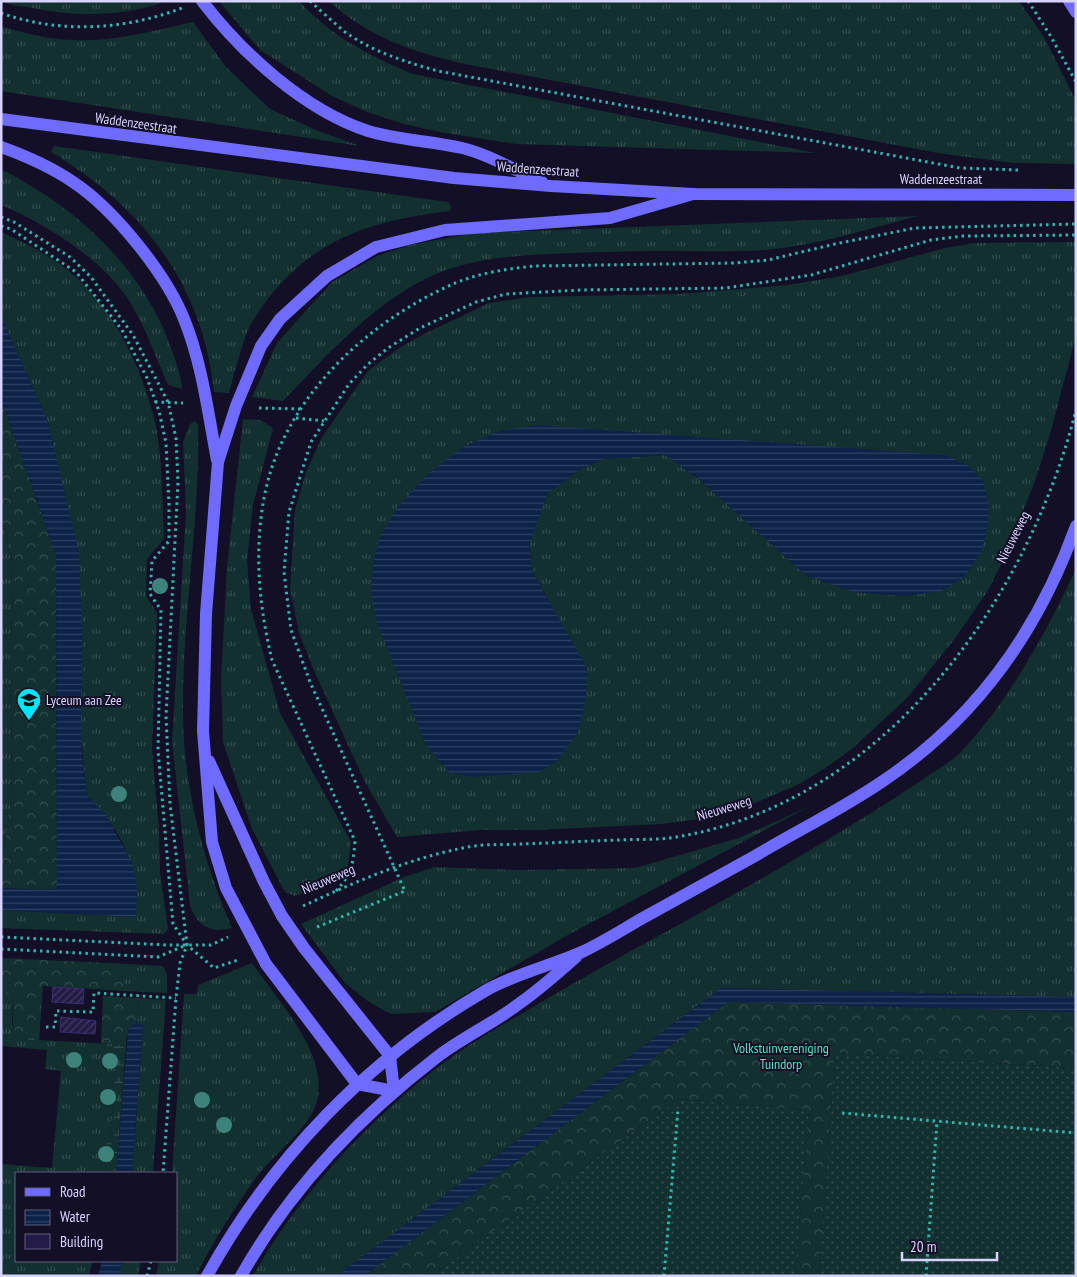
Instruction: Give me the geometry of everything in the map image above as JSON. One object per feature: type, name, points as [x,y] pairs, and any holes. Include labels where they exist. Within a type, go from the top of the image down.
[{"type":"main road","points":[[1070,1],[1076,12]]},
{"type":"main road","points":[[196,3],[262,66],[327,112],[368,131],[464,148],[552,186]]},
{"type":"main road","name":"Waddenzeestraat","points":[[1,119],[444,177],[552,186],[693,194],[1074,195]]},
{"type":"main road","points":[[1,147],[42,165],[73,182],[101,205],[153,267],[184,319],[197,359],[218,462]]},
{"type":"main road","points":[[394,1092],[357,1084],[266,964],[226,888],[212,842],[205,752],[203,673],[218,462],[236,406],[261,346],[280,319],[311,289],[349,261],[376,247],[445,230],[610,218],[693,194]]},
{"type":"main road","points":[[207,1276],[234,1231],[281,1165],[310,1130],[357,1084],[390,1056],[446,1015],[503,981],[584,951],[882,782],[927,749],[977,700],[1011,657],[1032,625],[1052,586],[1076,526]]},
{"type":"main road","points":[[205,752],[264,882],[282,916],[295,936],[390,1056],[394,1092]]},
{"type":"main road","points":[[241,1276],[270,1227],[297,1191],[360,1123],[394,1092],[439,1056],[520,1003],[584,951]]},
{"type":"path","name":"Waddenzeestraat","points":[[310,1],[346,32],[371,47],[405,62],[438,71],[960,168],[1024,170]]},
{"type":"path","points":[[1028,1],[1050,35],[1076,82]]},
{"type":"path","points":[[1,14],[43,24],[78,27],[119,26],[159,17],[196,3]]},
{"type":"path","points":[[1,217],[14,222],[70,258],[91,277],[133,335],[168,402],[176,438],[178,482],[166,716],[170,804],[187,945],[180,963],[176,998],[163,1172]]},
{"type":"path","points":[[336,891],[349,877],[353,864],[355,841],[272,660],[264,628],[259,588],[258,548],[264,497],[278,451],[301,409],[316,387],[344,356],[370,334],[407,309],[454,284],[484,275],[534,266],[734,263],[768,260],[852,240],[915,228],[1076,224]]},
{"type":"path","points":[[1,226],[76,272],[122,330],[147,378],[166,443],[170,504],[169,541],[152,561],[150,594],[162,610],[158,750],[173,924],[187,945],[214,968],[246,957],[258,950]]},
{"type":"path","points":[[295,936],[405,891],[310,682],[291,630],[284,572],[289,512],[311,442],[349,384],[388,348],[420,328],[447,315],[476,302],[506,294],[581,290],[726,288],[811,275],[931,240],[963,236],[1076,235]]},
{"type":"path","points":[[155,402],[168,402]]},
{"type":"path","name":"Nieuweweg","points":[[282,916],[336,891],[420,858],[475,846],[668,838],[716,828],[753,816],[833,774],[912,711],[977,631],[1015,568],[1049,498],[1076,410]]},
{"type":"path","points":[[296,418],[324,421]]},
{"type":"path","points":[[1,937],[211,945],[247,930]]},
{"type":"path","points":[[1,949],[158,957],[187,945]]},
{"type":"path","points":[[46,1026],[55,1027],[56,1011],[93,1012],[94,993],[176,998]]},
{"type":"path","points":[[664,1276],[678,1109]]},
{"type":"path","points":[[842,1113],[1076,1133]]},
{"type":"path","points":[[926,1276],[937,1120]]},
{"type":"path","points":[[147,1276],[151,1262]]},
{"type":"green space","points":[[2,1],[166,1],[117,13],[83,14],[49,11],[13,5]]},
{"type":"green space","points":[[219,1],[299,1],[325,25],[352,44],[381,60],[413,74],[816,153],[517,144],[445,133],[404,124],[367,112],[332,96],[260,50]]},
{"type":"green space","points":[[329,1],[1019,1],[1044,37],[1076,101],[1076,164],[1013,163],[938,153],[465,64],[428,55],[393,42],[359,24]]},
{"type":"green space","points":[[193,22],[226,67],[270,109],[316,130],[360,146],[1,91],[1,26],[28,34],[53,38],[97,40]]},
{"type":"green space","points":[[54,146],[448,202],[451,206],[450,211],[397,220],[350,234],[308,259],[288,275],[254,319],[243,342],[229,393],[214,392],[208,353],[197,317],[182,283],[162,252],[140,223],[113,197],[84,173],[51,152]]},
{"type":"green space","points":[[1,169],[29,184],[80,221],[125,266],[159,319],[176,363],[182,389],[168,385],[136,312],[119,287],[105,272],[90,258],[55,233],[1,205]]},
{"type":"green space","points":[[918,216],[812,243],[770,250],[570,253],[506,257],[459,266],[419,282],[397,295],[376,311],[337,345],[283,401],[252,397],[277,343],[332,282],[377,256],[410,245],[474,233]]},
{"type":"green space","points":[[1,232],[54,260],[70,272],[100,303],[113,321],[134,360],[155,422],[161,466],[164,539],[147,559],[146,596],[157,613],[152,749],[159,829],[160,872],[168,929],[164,934],[1,928],[1,910],[135,917],[136,899],[132,866],[119,836],[110,822],[87,796],[48,422],[1,316]]},
{"type":"green space","points":[[1076,242],[1076,336],[1050,434],[1035,481],[1005,556],[989,589],[953,641],[907,698],[853,748],[799,784],[746,807],[707,818],[662,824],[538,830],[481,830],[397,837],[365,782],[315,673],[299,633],[290,589],[295,510],[306,472],[322,437],[368,371],[399,348],[422,335],[489,303],[531,297],[679,294],[788,285],[842,276],[945,248],[974,243]],"holes":[[[537,425],[989,507],[964,577],[942,590],[906,596],[854,592],[805,575],[700,480],[665,455],[603,459],[579,470],[547,494],[536,519],[529,546],[532,571],[547,597],[371,591]]]},
{"type":"green space","name":"Lyceum aan Zee","points":[[1,399],[56,555],[57,887],[54,890],[1,888],[1,844],[4,844],[8,824],[12,783],[10,681],[12,575],[7,535],[1,519]]},
{"type":"green space","points":[[243,419],[260,420],[273,428],[253,505],[247,561],[251,609],[280,713],[351,842],[348,866],[336,881],[295,896],[285,892],[252,829],[223,742],[221,679],[227,568]]},
{"type":"green space","points":[[195,421],[198,425],[198,460],[184,670],[184,733],[186,762],[196,819],[212,875],[232,928],[224,930],[211,929],[200,923],[190,905],[172,742],[186,512],[183,442],[190,424]]},
{"type":"green space","points":[[1,519],[7,535],[12,576],[10,681],[12,783],[11,804],[4,844],[1,844]]},
{"type":"green space","points":[[1076,569],[1076,997],[721,988],[336,1276],[253,1276],[288,1221],[329,1170],[374,1122],[436,1068],[478,1040],[569,986],[812,849],[957,756],[979,732],[1026,665]]},
{"type":"green space","points":[[810,806],[566,936],[435,1012],[391,1014],[369,1002],[345,983],[301,924],[404,877],[435,867],[520,870],[635,868],[739,838]]},
{"type":"green space","points":[[1,958],[110,963],[122,974],[124,991],[43,986],[39,1041],[21,1039],[14,1026],[13,1006],[10,995],[1,992]]},
{"type":"green space","points":[[110,963],[163,966],[167,974],[167,993],[124,991],[124,982],[121,974]]},
{"type":"green space","points":[[252,963],[286,1010],[309,1047],[318,1076],[318,1099],[305,1124],[265,1166],[241,1199],[217,1237],[196,1276],[156,1276],[159,1262],[178,1262],[178,1172],[172,1172],[184,994],[197,994],[198,985]]},
{"type":"green space","points":[[1,992],[10,995],[13,1001],[12,1024],[21,1039],[113,1044],[112,1053],[107,1056],[108,1063],[116,1070],[109,1102],[113,1106],[110,1138],[104,1149],[106,1172],[15,1172],[15,1262],[92,1262],[89,1276],[1,1276],[1,1164],[52,1168],[61,1071],[45,1069],[47,1050],[1,1046]]},
{"type":"green space","points":[[103,996],[139,998],[137,1023],[129,1029],[126,1046],[101,1043]]},
{"type":"green space","points":[[139,998],[166,1000],[153,1172],[132,1172],[143,1026],[137,1023]]},
{"type":"green space","name":"Volkstuinvereniging Tuindorp","points":[[728,1002],[1076,1012],[1076,1068],[835,1053],[819,1276],[795,1276],[809,1110],[679,1099],[431,1276],[364,1276]]},
{"type":"green space","points":[[113,1044],[126,1046],[116,1172],[106,1172],[104,1149],[110,1138],[113,1106],[104,1097],[106,1090],[112,1088],[116,1070],[108,1063],[107,1056],[112,1053]]},
{"type":"green space","points":[[835,1053],[1076,1068],[1076,1276],[819,1276]]},
{"type":"green space","points":[[679,1099],[809,1110],[795,1276],[431,1276]]},
{"type":"green space","points":[[122,1262],[141,1262],[138,1276],[119,1276]]},
{"type":"water","points":[[1,316],[48,422],[79,553],[82,626],[81,745],[87,796],[105,813],[133,864],[137,888],[136,917],[1,910],[1,888],[54,890],[57,887],[56,555],[1,399]]},
{"type":"water","points":[[537,425],[946,455],[969,466],[983,481],[989,507],[986,534],[981,553],[964,577],[942,591],[906,596],[853,592],[805,575],[700,480],[665,455],[604,459],[579,470],[547,494],[529,546],[532,571],[587,668],[586,697],[578,732],[557,761],[539,772],[473,777],[450,773],[426,745],[377,623],[371,591],[374,559],[379,539],[396,509],[429,473],[463,447],[500,431]]},
{"type":"water","points":[[721,988],[1076,997],[1076,1012],[728,1002],[364,1276],[336,1276]]},
{"type":"water","points":[[137,1023],[143,1025],[132,1172],[116,1172],[128,1031],[131,1025]]},
{"type":"water","points":[[102,1262],[122,1262],[119,1276],[98,1276]]},
{"type":"building","points":[[53,987],[84,989],[83,1004],[52,1002]]},
{"type":"building","points":[[61,1017],[96,1021],[95,1034],[60,1032]]},
{"type":"place","name":"Lyceum aan Zee","points":[[29,721]]}]
